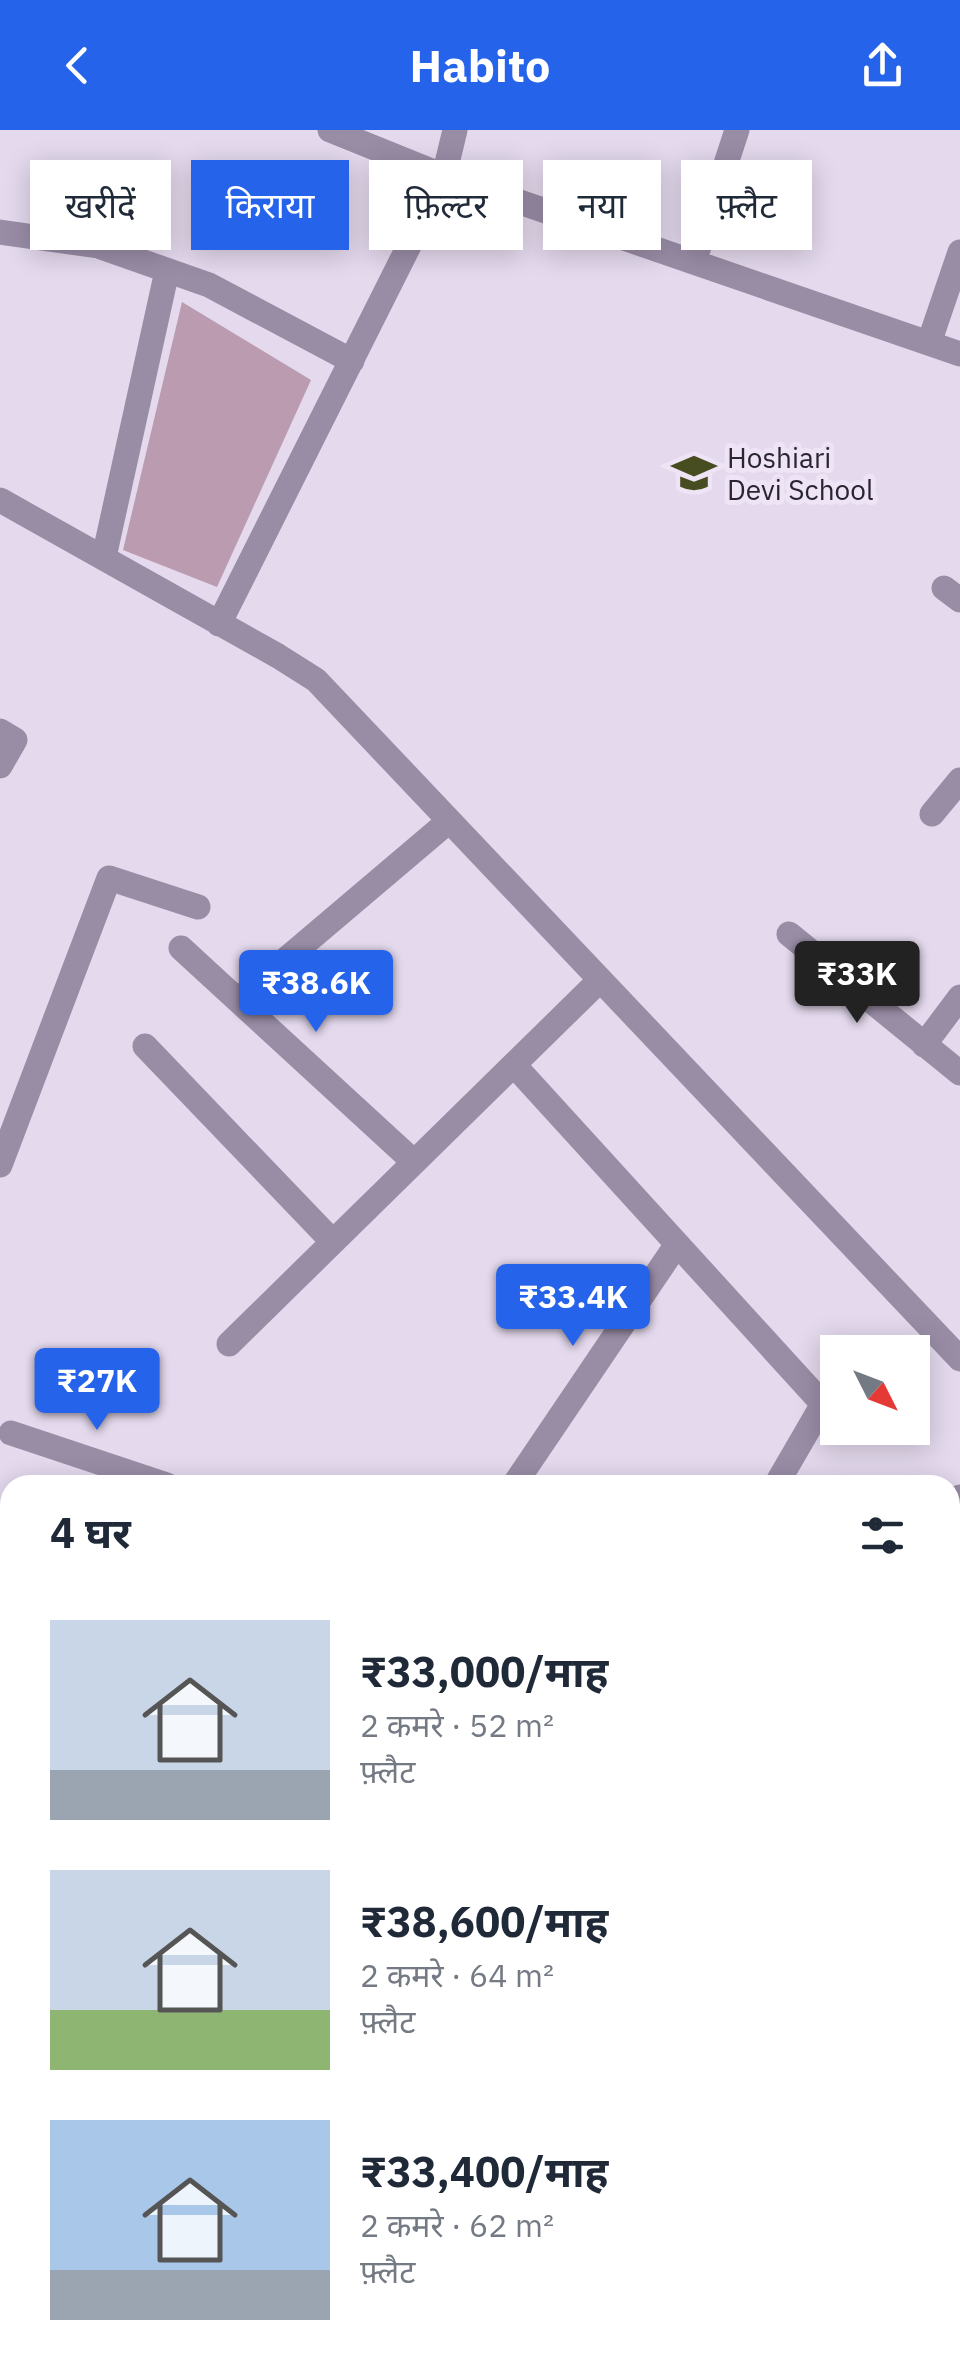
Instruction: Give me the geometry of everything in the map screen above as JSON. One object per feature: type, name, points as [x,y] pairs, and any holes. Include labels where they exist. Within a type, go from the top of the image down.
[{"type":"street","points":[[330,130],[404,160]]},
{"type":"street","points":[[447,160],[454,130]]},
{"type":"street","points":[[694,262],[737,130]]},
{"type":"street","points":[[523,203],[960,354]]},
{"type":"street","points":[[0,232],[98,246],[209,285],[352,361]]},
{"type":"street","points":[[219,624],[407,250]]},
{"type":"street","points":[[929,343],[960,252]]},
{"type":"street","points":[[104,557],[167,271]]},
{"type":"street","points":[[0,500],[316,680],[960,1359]]},
{"type":"street","points":[[0,730],[15,740],[0,766]]},
{"type":"street","points":[[932,814],[960,780]]},
{"type":"street","points":[[238,1000],[449,821]]},
{"type":"street","points":[[0,1165],[109,878],[198,907]]},
{"type":"street","points":[[789,934],[960,1073]]},
{"type":"street","points":[[181,948],[414,1162]]},
{"type":"street","points":[[229,1344],[599,981]]},
{"type":"street","points":[[924,1045],[960,997]]},
{"type":"street","points":[[145,1046],[333,1242]]},
{"type":"street","points":[[514,1065],[824,1404],[782,1475]]},
{"type":"street","points":[[521,1475],[678,1244]]},
{"type":"street","points":[[10,1433],[137,1475]]},
{"type":"shaded area","points":[[182,302],[311,380],[217,587],[123,550]]},
{"type":"place","name":"Hoshiari Devi School","points":[[694,473]]}]
